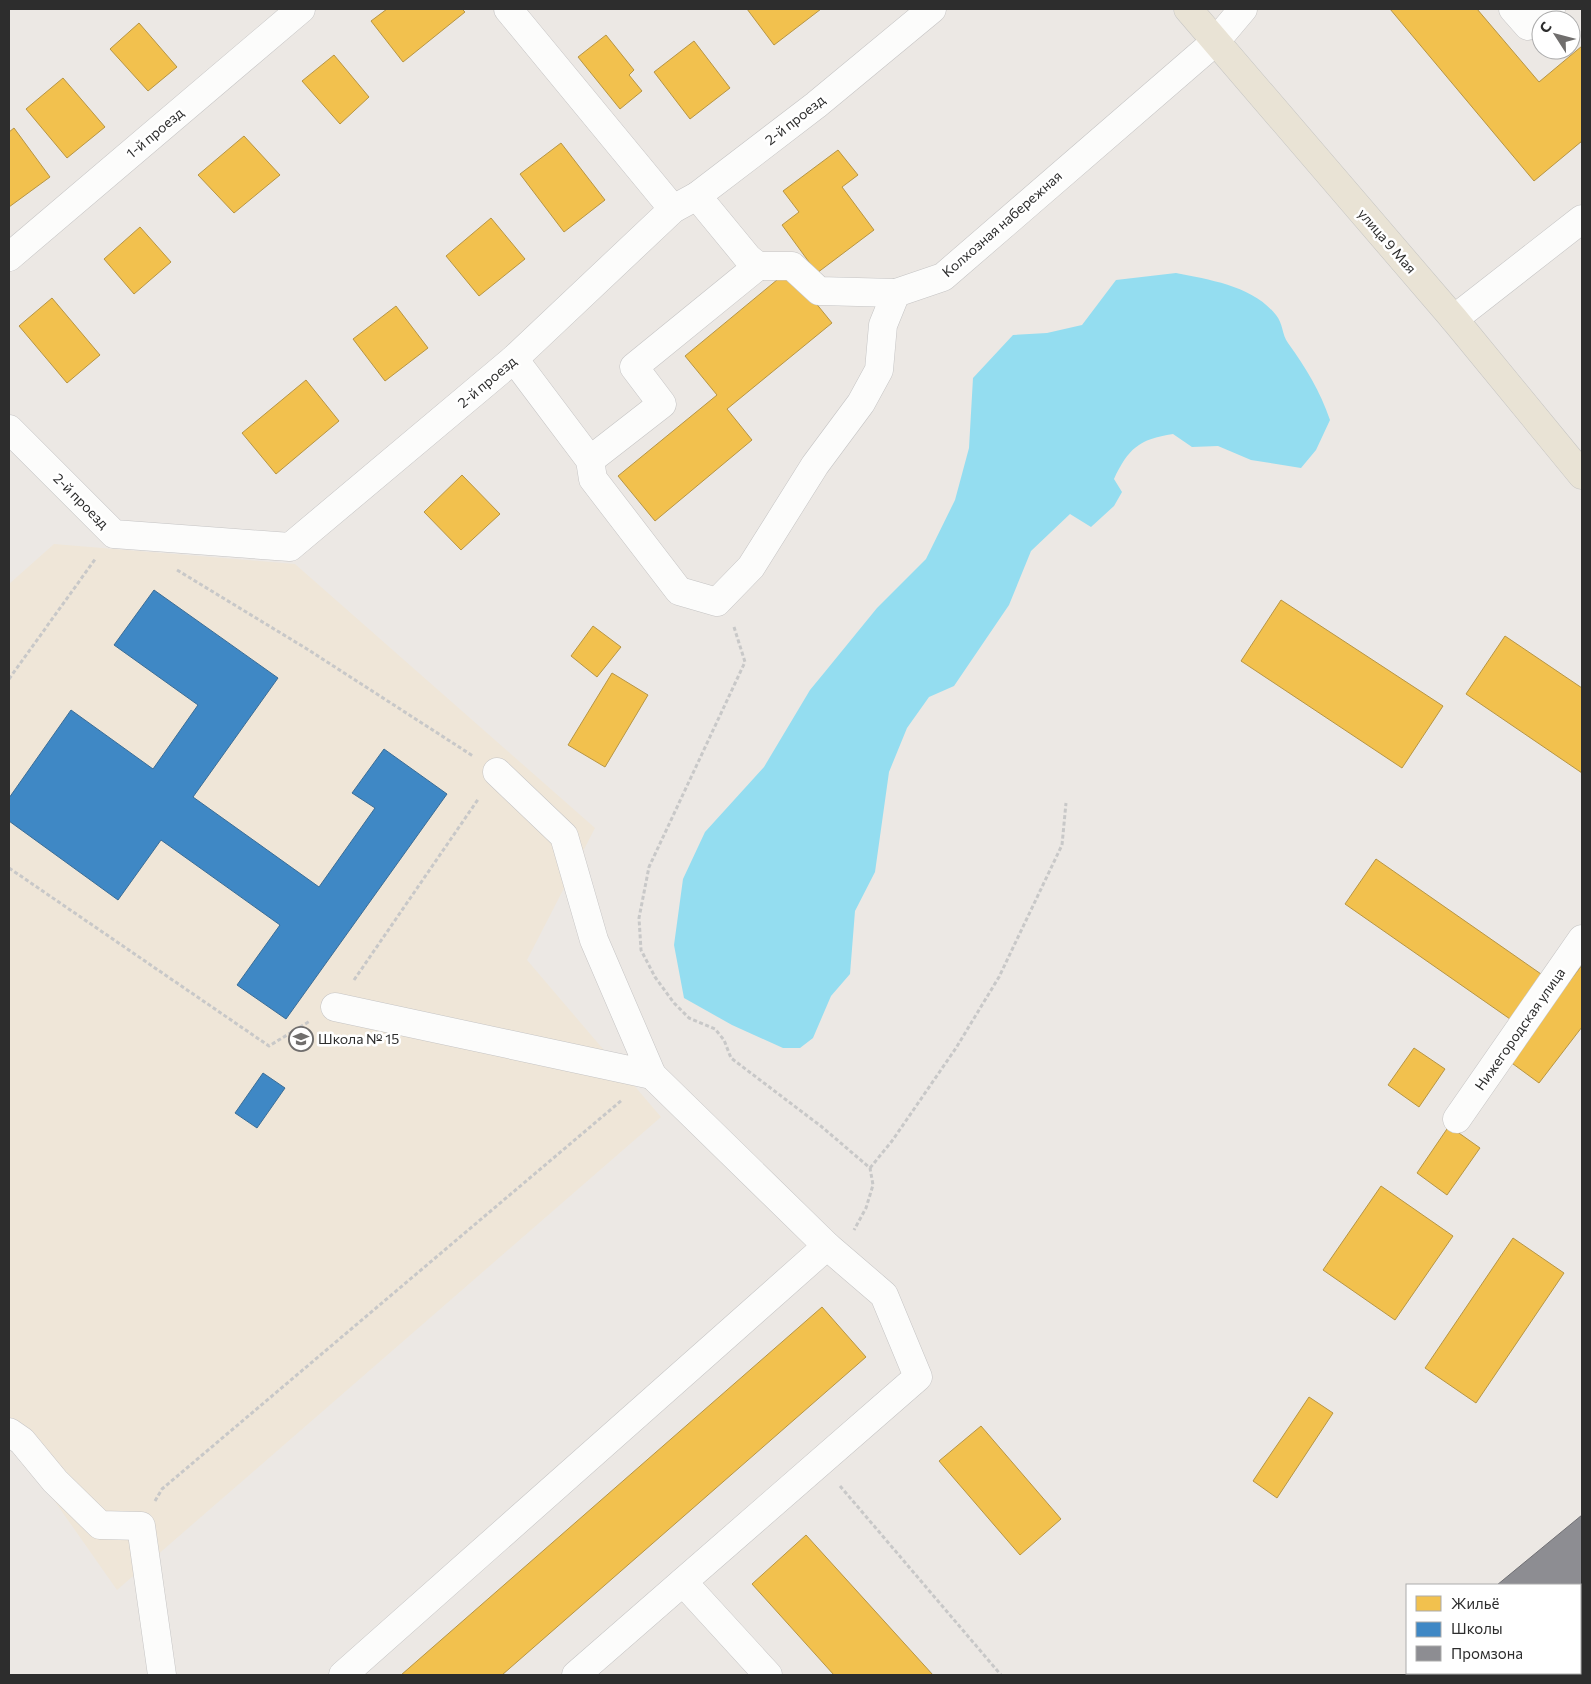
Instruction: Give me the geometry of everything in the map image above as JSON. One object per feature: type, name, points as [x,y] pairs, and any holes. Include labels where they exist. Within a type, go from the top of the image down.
[{"type":"main road","name":"улица 9 Мая","points":[[1188,9],[1454,319],[1582,475]]},
{"type":"street","name":"1-й проезд","points":[[9,257],[301,9]]},
{"type":"street","points":[[508,9],[673,209]]},
{"type":"street","name":"2-й проезд","points":[[9,429],[114,534],[290,547],[514,359],[673,209],[697,196],[816,105],[932,9]]},
{"type":"street","name":"Колхозная набережная","points":[[896,293],[943,277],[1216,41],[1243,9]]},
{"type":"street","points":[[1513,9],[1528,26],[1551,9]]},
{"type":"street","points":[[514,359],[590,460],[593,479],[679,591],[717,602],[751,567],[815,465],[861,403],[879,370],[883,325],[896,293],[819,291],[792,266],[758,266],[748,258],[697,196]]},
{"type":"street","points":[[1454,319],[1582,218]]},
{"type":"street","points":[[590,460],[662,404],[634,367],[758,266]]},
{"type":"street","points":[[497,772],[564,836],[594,940],[652,1075],[832,1250],[884,1295],[918,1377],[576,1675]]},
{"type":"street","name":"Нижегородская улица","points":[[1457,1119],[1582,939]]},
{"type":"street","points":[[336,1006],[652,1075]]},
{"type":"street","points":[[343,1675],[832,1250]]},
{"type":"street","points":[[9,1432],[22,1441],[55,1481],[100,1525],[141,1526],[162,1675]]},
{"type":"street","points":[[683,1582],[768,1675]]},
{"type":"path","points":[[9,679],[114,534]]},
{"type":"path","points":[[9,868],[269,1046],[336,1006],[497,772],[273,628],[172,567]]},
{"type":"path","points":[[717,602],[732,622],[745,662],[648,867],[639,918],[641,950],[655,977],[674,1003],[689,1018],[715,1029],[724,1040],[731,1058],[815,1121],[870,1168],[873,1185],[866,1208],[832,1250]]},
{"type":"path","points":[[870,1168],[892,1141],[956,1048],[999,978],[1062,845],[1066,803]]},
{"type":"path","points":[[141,1526],[162,1489],[652,1075]]},
{"type":"path","points":[[820,1463],[1002,1675]]},
{"type":"shaded area","name":"Школа № 15","points":[[54,544],[295,564],[595,828],[527,960],[661,1117],[117,1590],[9,1436],[9,584]]},
{"type":"water","points":[[1176,273],[1217,282],[1243,291],[1267,305],[1276,315],[1286,340],[1317,389],[1330,420],[1316,450],[1301,468],[1251,460],[1218,446],[1192,447],[1173,434],[1151,439],[1136,447],[1124,460],[1114,479],[1122,492],[1114,506],[1091,527],[1070,514],[1031,551],[1009,605],[954,686],[929,697],[907,728],[889,772],[875,872],[855,911],[850,974],[831,996],[813,1038],[800,1048],[783,1048],[732,1025],[684,998],[674,945],[683,879],[705,832],[764,767],[810,690],[877,608],[926,559],[955,500],[969,448],[973,378],[1013,335],[1047,333],[1082,325],[1116,280]]},
{"type":"building: Жильё","points":[[387,9],[462,9],[465,12],[403,62],[371,21]]},
{"type":"building: Жильё","points":[[747,9],[821,9],[774,45]]},
{"type":"building: Жильё","points":[[1390,9],[1477,9],[1539,82],[1565,60],[1581,60],[1582,46],[1582,141],[1534,181]]},
{"type":"building: Жильё","points":[[139,23],[177,67],[148,91],[110,49]]},
{"type":"building: Жильё","points":[[606,35],[634,70],[629,75],[642,91],[620,109],[578,57]]},
{"type":"building: Жильё","points":[[694,41],[730,88],[690,119],[654,72]]},
{"type":"building: Жильё","points":[[334,55],[369,97],[340,124],[302,81]]},
{"type":"building: Жильё","points":[[63,78],[105,127],[67,158],[26,109]]},
{"type":"building: Жильё","points":[[14,128],[50,177],[9,207],[9,132]]},
{"type":"building: Жильё","points":[[244,136],[280,175],[234,213],[198,175]]},
{"type":"building: Жильё","points":[[561,143],[605,200],[564,232],[520,174]]},
{"type":"building: Жильё","points":[[838,150],[858,175],[842,187],[874,230],[817,273],[782,225],[799,212],[783,191]]},
{"type":"building: Жильё","points":[[491,218],[525,259],[479,296],[446,256]]},
{"type":"building: Жильё","points":[[140,227],[171,262],[134,294],[104,259]]},
{"type":"building: Жильё","points":[[789,270],[832,323],[727,409],[752,440],[655,521],[618,476],[717,395],[685,356]]},
{"type":"building: Жильё","points":[[52,298],[100,355],[67,383],[19,326]]},
{"type":"building: Жильё","points":[[396,306],[428,348],[385,381],[353,339]]},
{"type":"building: Жильё","points":[[306,380],[339,421],[276,474],[242,433]]},
{"type":"building: Жильё","points":[[462,475],[500,514],[461,550],[424,512]]},
{"type":"building: Жильё","points":[[1281,600],[1443,706],[1402,768],[1241,661]]},
{"type":"building: Жильё","points":[[593,626],[621,647],[597,677],[571,656]]},
{"type":"building: Жильё","points":[[1505,636],[1582,688],[1582,773],[1466,694]]},
{"type":"building: Жильё","points":[[612,673],[648,695],[605,767],[568,745]]},
{"type":"building: Жильё","points":[[1376,859],[1541,974],[1510,1019],[1345,904]]},
{"type":"building: Жильё","points":[[1582,965],[1582,1027],[1539,1083],[1509,1061]]},
{"type":"building: Жильё","points":[[1414,1048],[1445,1069],[1419,1107],[1388,1085]]},
{"type":"building: Жильё","points":[[1449,1126],[1480,1148],[1447,1195],[1417,1173]]},
{"type":"building: Жильё","points":[[1381,1186],[1453,1236],[1395,1320],[1323,1270]]},
{"type":"building: Жильё","points":[[1513,1238],[1564,1273],[1476,1403],[1425,1368]]},
{"type":"building: Жильё","points":[[822,1307],[866,1357],[502,1675],[401,1675]]},
{"type":"building: Жильё","points":[[1309,1397],[1333,1413],[1277,1498],[1253,1481]]},
{"type":"building: Жильё","points":[[981,1426],[1061,1519],[1020,1555],[939,1461]]},
{"type":"building: Жильё","points":[[806,1535],[933,1675],[834,1675],[752,1584]]},
{"type":"building: Школы","points":[[154,590],[278,678],[193,797],[319,887],[375,808],[352,793],[384,749],[447,794],[286,1019],[237,985],[280,925],[161,840],[118,900],[9,821],[9,798],[71,710],[153,769],[198,705],[114,645]]},
{"type":"building: Школы","points":[[263,1073],[285,1088],[257,1128],[235,1113]]},
{"type":"building: Промзона","points":[[1582,1515],[1581,1601],[1581,1584],[1498,1584]]},
{"type":"building: Промзона","points":[[1424,1674],[1492,1674],[1490,1675]]},
{"type":"place","name":"Школа № 15","points":[[301,1039]]}]
